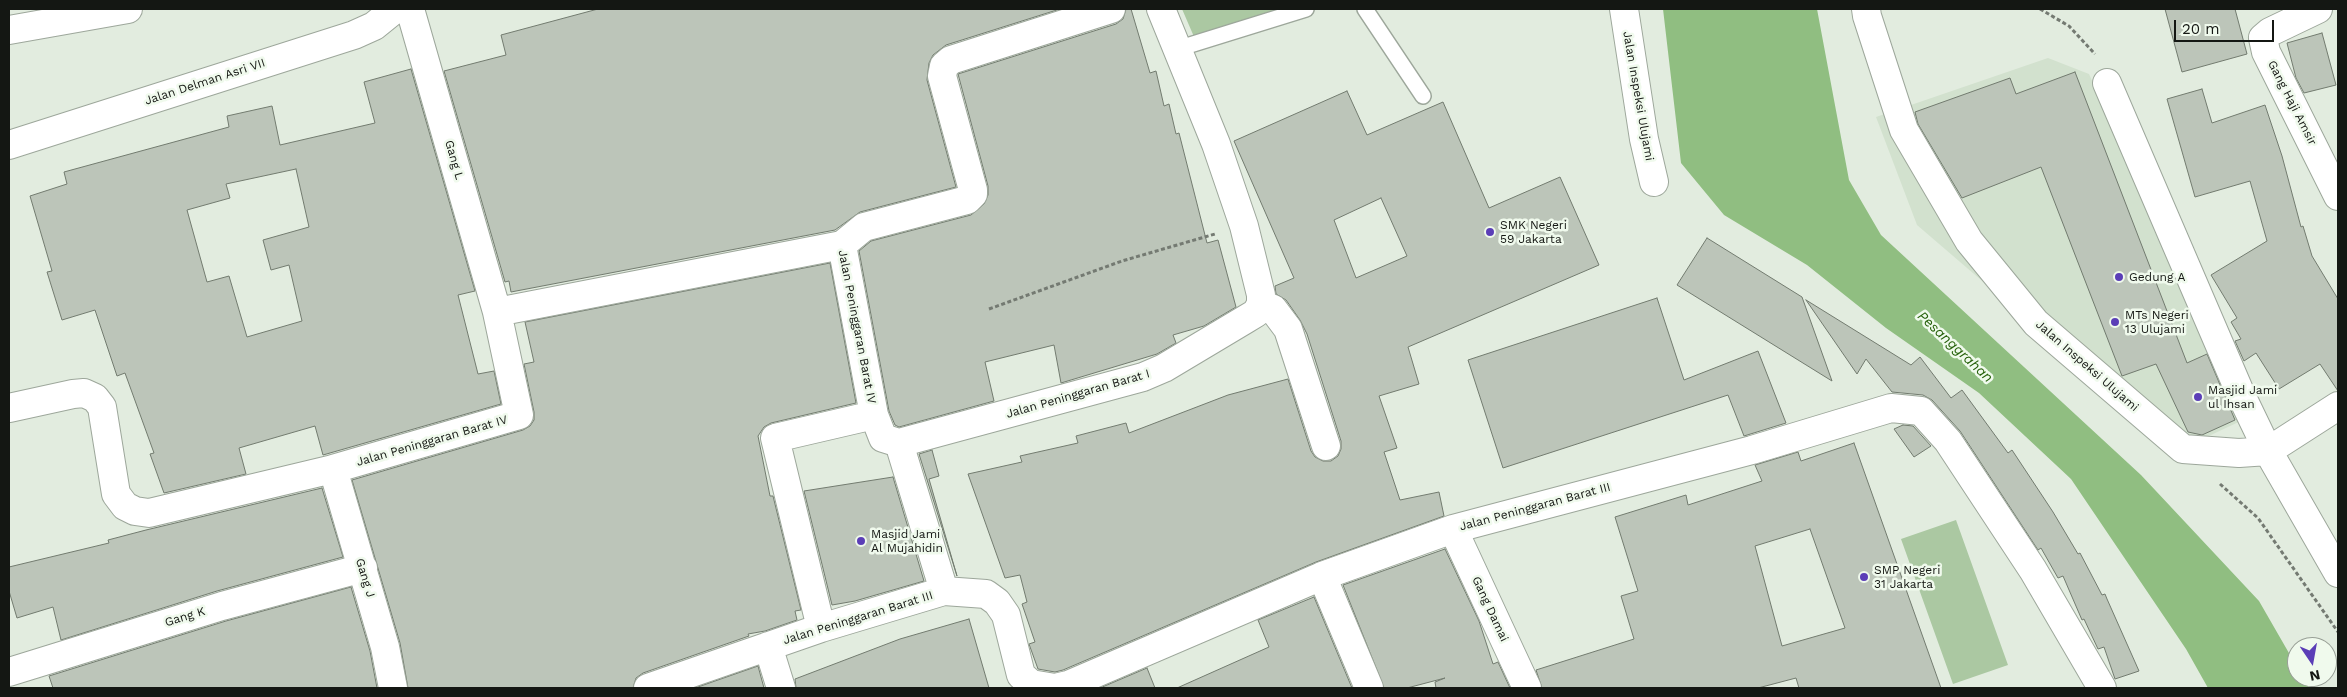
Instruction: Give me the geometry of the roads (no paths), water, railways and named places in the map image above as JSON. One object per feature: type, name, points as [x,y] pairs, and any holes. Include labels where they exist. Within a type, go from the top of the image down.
[{"type":"street","points":[[9,30],[128,9]]},
{"type":"street","name":"Jalan Delman Asri VII","points":[[9,145],[354,35],[374,26],[389,16],[395,9]]},
{"type":"street","name":"Gang L","points":[[410,9],[497,312]]},
{"type":"street","points":[[842,245],[864,227],[967,200],[972,194],[974,190],[942,76],[944,66],[951,60],[1111,9]]},
{"type":"street","points":[[1161,9],[1216,144],[1244,226],[1261,295],[1260,304],[1273,309],[1288,329],[1326,446]]},
{"type":"street","name":"Jalan Inspeksi Ulujami","points":[[1624,9],[1643,130],[1654,182]]},
{"type":"street","name":"Jalan Inspeksi Ulujami","points":[[1866,9],[1904,130],[1969,241],[2036,323],[2183,449],[2239,453],[2268,450]]},
{"type":"street","name":"Gang Haji Amsir","points":[[2318,9],[2270,32],[2263,38],[2266,52],[2338,196]]},
{"type":"street","points":[[2107,82],[2242,397],[2268,450],[2338,574]]},
{"type":"street","name":"Jalan Peninggaran Barat IV","points":[[9,408],[73,394],[84,393],[95,398],[102,407],[116,494],[125,506],[135,511],[149,513],[334,469],[519,416],[497,312],[842,245],[874,415],[883,438],[899,443]]},
{"type":"street","name":"Jalan Peninggaran Barat I","points":[[899,443],[1143,377],[1164,368],[1256,313],[1260,304]]},
{"type":"street","points":[[2268,450],[2338,406]]},
{"type":"street","name":"Jalan Peninggaran Barat III","points":[[648,688],[820,628],[944,591],[986,594],[997,602],[1006,615],[1020,675],[1031,684],[1055,688],[1068,685],[1322,576],[1453,529],[1752,450],[1891,408],[1921,411],[1948,441],[2033,570],[2102,688]]},
{"type":"street","points":[[820,628],[775,438],[874,415]]},
{"type":"street","points":[[899,443],[944,591]]},
{"type":"street","name":"Gang J","points":[[334,469],[385,647],[393,688]]},
{"type":"street","name":"Gang Damai","points":[[1453,529],[1527,688]]},
{"type":"street","name":"Gang K","points":[[9,672],[222,606],[363,568]]},
{"type":"street","points":[[1322,576],[1369,688]]},
{"type":"street","points":[[768,646],[782,688]]},
{"type":"lane","points":[[1178,49],[1306,9]]},
{"type":"lane","points":[[1365,9],[1423,96]]},
{"type":"water","name":"Pesanggrahan","points":[[1663,9],[1817,9],[1849,180],[1881,235],[2141,475],[2259,601],[2287,650],[2287,687],[2309,688],[2208,688],[2186,649],[2071,479],[1979,393],[1886,328],[1807,265],[1724,215],[1681,163]]},
{"type":"place","name":"SMK Negeri 59 Jakarta","points":[[1490,232]]},
{"type":"place","name":"Gedung A","points":[[2119,277]]},
{"type":"place","name":"MTs Negeri 13 Ulujami","points":[[2115,322]]},
{"type":"place","name":"Masjid Jami ul Ihsan","points":[[2198,397]]},
{"type":"place","name":"Masjid Jami Al Mujahidin","points":[[861,541]]},
{"type":"place","name":"SMP Negeri 31 Jakarta","points":[[1864,577]]}]
